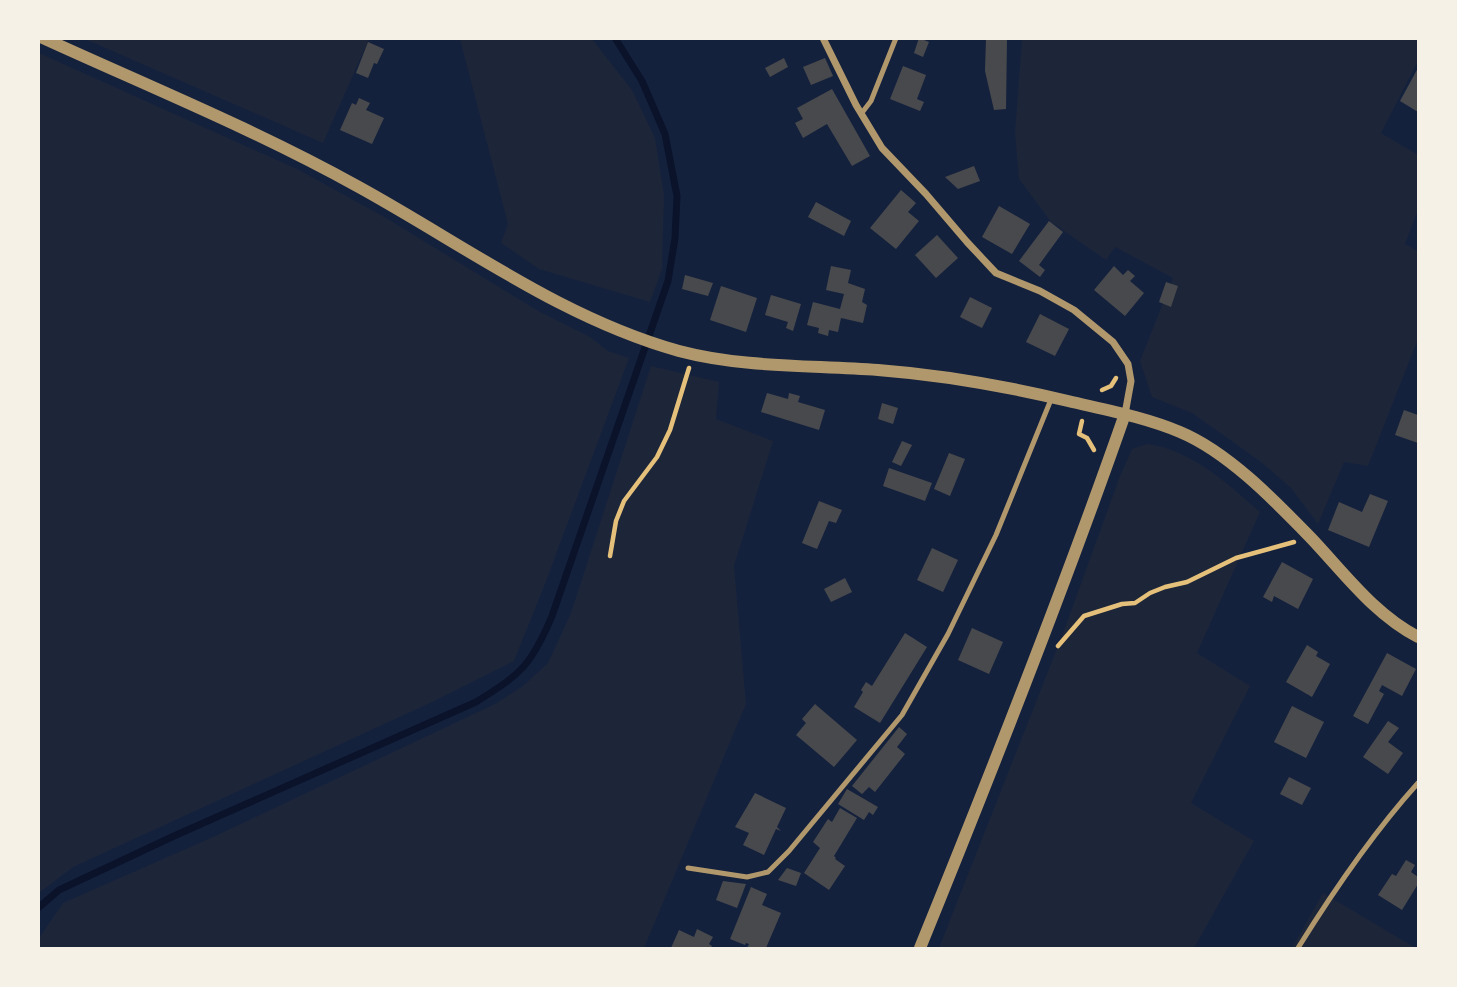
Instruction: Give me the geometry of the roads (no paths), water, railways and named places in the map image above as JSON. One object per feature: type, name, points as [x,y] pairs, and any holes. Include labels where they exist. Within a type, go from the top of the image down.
[{"type":"street","points":[[43,38],[307,159],[536,292],[622,332],[687,352],[736,361],[927,374],[986,383],[1125,414],[1180,432],[1203,444],[1244,475],[1311,539],[1355,589],[1419,637]]},
{"type":"street","points":[[823,38],[861,114],[883,148],[996,273],[1040,291],[1074,310],[1113,342],[1128,364],[1131,381],[1125,414],[1040,646],[920,948]]},
{"type":"lane","points":[[861,114],[872,101],[896,38]]},
{"type":"lane","points":[[688,868],[747,877],[768,872],[789,851],[902,715],[948,634],[996,535],[1052,397]]},
{"type":"lane","points":[[1298,948],[1369,842],[1419,783]]},
{"type":"waterway","points":[[38,908],[59,890],[476,702],[504,684],[531,658],[552,616],[668,281],[675,238],[677,196],[665,134],[642,81],[615,38]]}]
